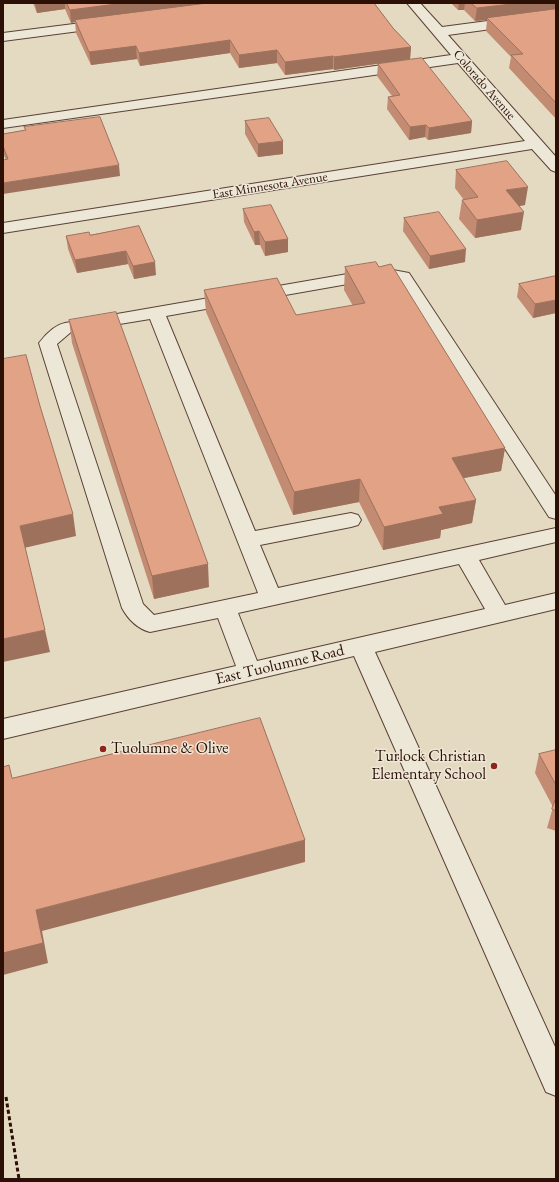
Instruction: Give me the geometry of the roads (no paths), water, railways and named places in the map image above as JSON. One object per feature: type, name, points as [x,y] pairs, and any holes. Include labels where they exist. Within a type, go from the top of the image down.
[{"type":"street","name":"Colorado Avenue","points":[[413,3],[556,167]]},
{"type":"street","points":[[438,32],[556,16]]},
{"type":"street","points":[[3,37],[121,22]]},
{"type":"street","points":[[3,124],[461,58]]},
{"type":"street","name":"East Minnesota Avenue","points":[[3,228],[536,144]]},
{"type":"street","points":[[556,512],[403,277],[382,273],[65,328],[48,343],[133,608],[150,624],[556,535]]},
{"type":"street","points":[[156,312],[271,598]]},
{"type":"street","points":[[248,540],[351,520]]},
{"type":"street","points":[[465,555],[499,614]]},
{"type":"street","name":"East Tuolumne Road","points":[[3,729],[556,601]]},
{"type":"street","points":[[225,608],[250,672]]},
{"type":"street","points":[[361,646],[556,1082]]},
{"type":"place","name":"Tuolumne & Olive","points":[[103,749]]},
{"type":"place","name":"Turlock Christian Elementary School","points":[[494,766]]}]
